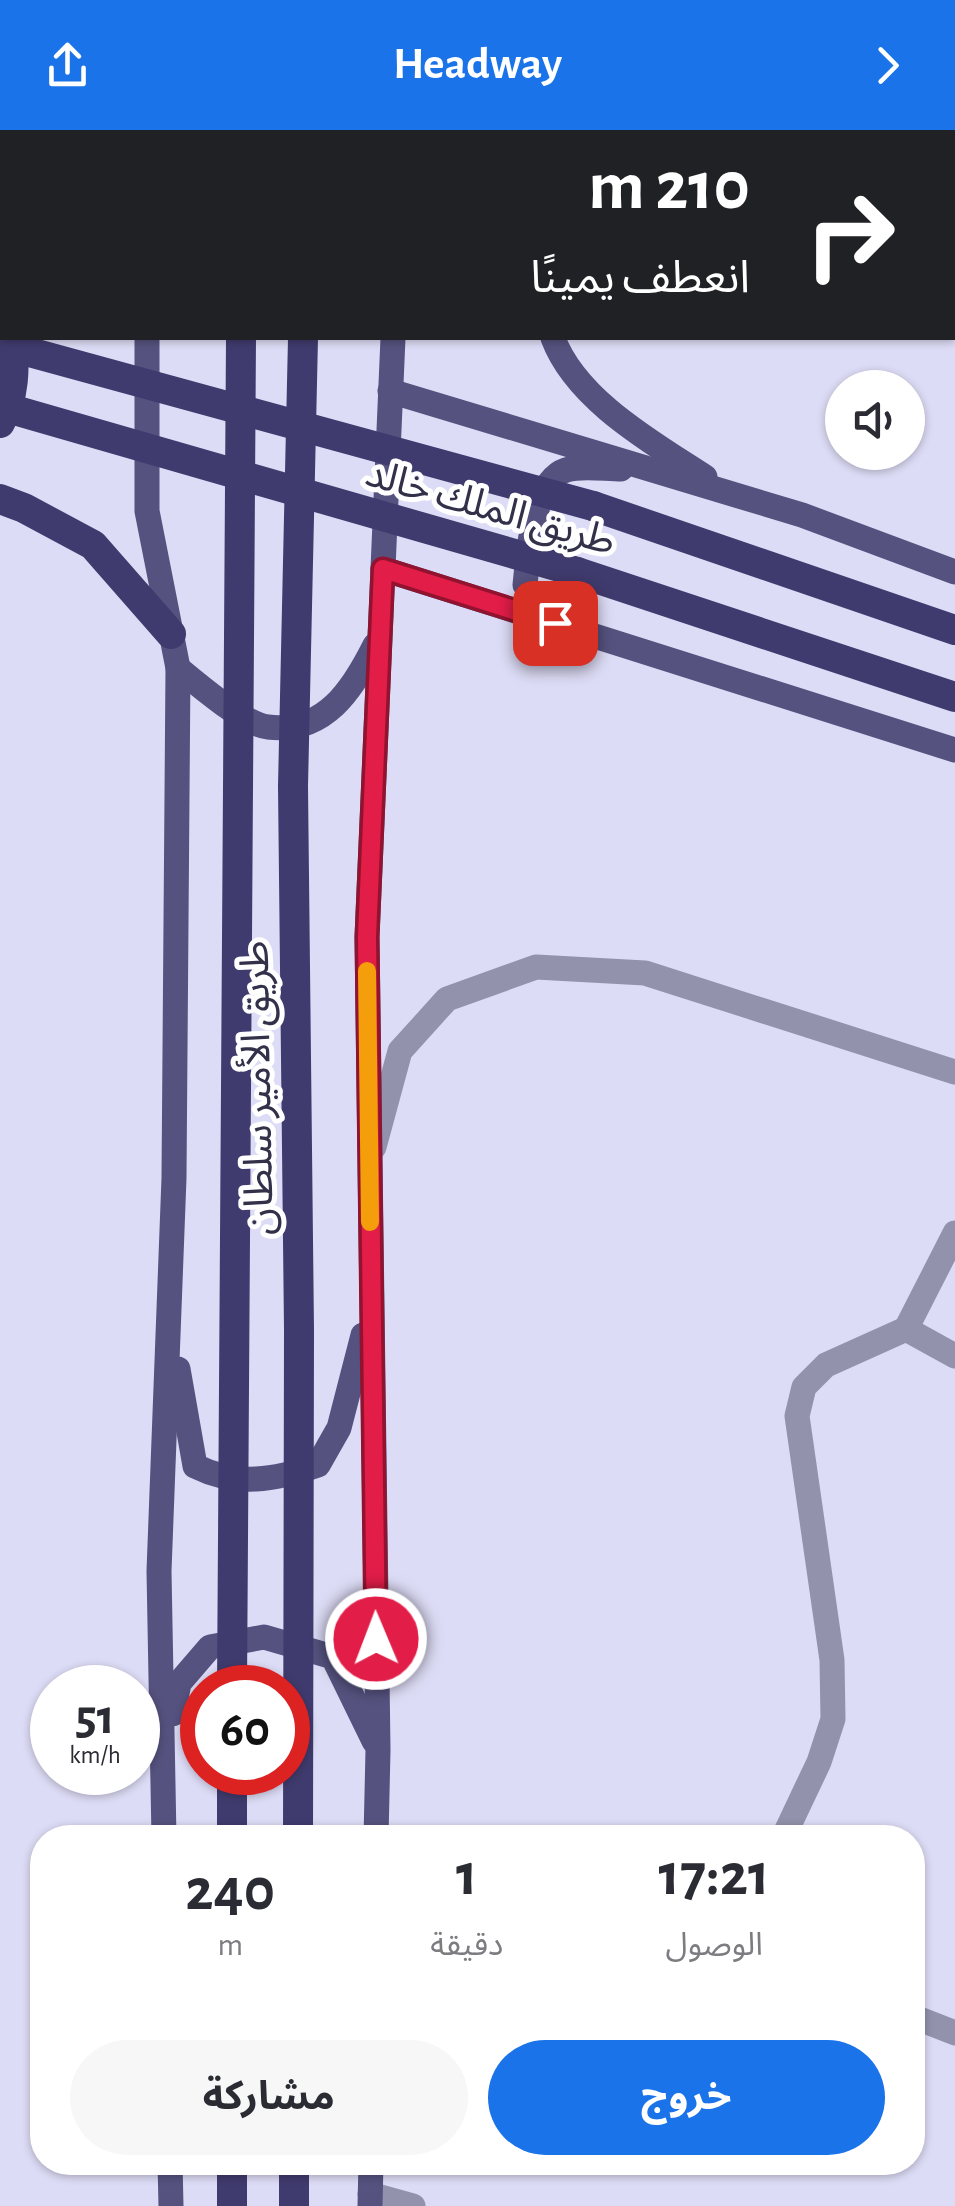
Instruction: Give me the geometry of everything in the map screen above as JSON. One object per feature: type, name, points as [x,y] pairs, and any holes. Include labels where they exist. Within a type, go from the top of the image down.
[{"type":"highway","points":[[0,422],[6,414],[15,370],[12,340]]},
{"type":"highway","name":"طريق الأمير سلطان","points":[[232,1665],[241,340]]},
{"type":"highway","name":"طريق الأمير سلطان","points":[[298,1825],[300,1406],[292,786],[304,340]]},
{"type":"highway","name":"طريق الملك خالد","points":[[0,344],[592,506],[955,630]]},
{"type":"highway","name":"طريق الملك خالد","points":[[0,406],[576,572],[955,697]]},
{"type":"highway","points":[[0,499],[93,545],[171,634]]},
{"type":"highway","points":[[232,1795],[232,1825]]},
{"type":"highway","points":[[232,2175],[232,2206]]},
{"type":"highway","points":[[294,2175],[294,2206]]},
{"type":"main road","points":[[146,340],[147,511],[178,668],[174,1178],[159,1571],[164,1825]]},
{"type":"main road","points":[[376,1825],[367,937],[392,340]]},
{"type":"main road","points":[[553,340],[582,384],[626,425],[730,494]]},
{"type":"main road","name":"طريق الملك خالد","points":[[390,391],[802,515],[955,572]]},
{"type":"main road","points":[[555,623],[525,586],[531,528],[550,481],[566,470],[646,468]]},
{"type":"main road","points":[[383,569],[955,750]]},
{"type":"main road","points":[[178,668],[216,699],[266,728],[313,722],[353,688],[380,637]]},
{"type":"main road","points":[[169,1315],[195,1466],[216,1477],[278,1480],[318,1465],[339,1428],[372,1304]]},
{"type":"main road","points":[[163,1771],[179,1683],[210,1647],[264,1638],[334,1657],[378,1750]]},
{"type":"main road","points":[[170,2175],[170,2206]]},
{"type":"main road","points":[[370,2200],[371,2175]]},
{"type":"street","points":[[370,1161],[400,1052],[447,999],[536,967],[645,973],[955,1072]]},
{"type":"street","points":[[789,1825],[819,1762],[832,1719],[832,1660],[796,1416],[804,1387],[826,1365],[906,1329],[955,1234]]},
{"type":"street","points":[[906,1329],[955,1356]]},
{"type":"street","points":[[925,2021],[955,2033]]},
{"type":"street","points":[[370,2200],[413,2206]]},
{"type":"slow traffic","points":[[367,971],[370,1222]]},
{"type":"route","points":[[376,1639],[367,937],[383,569],[555,623]]}]
